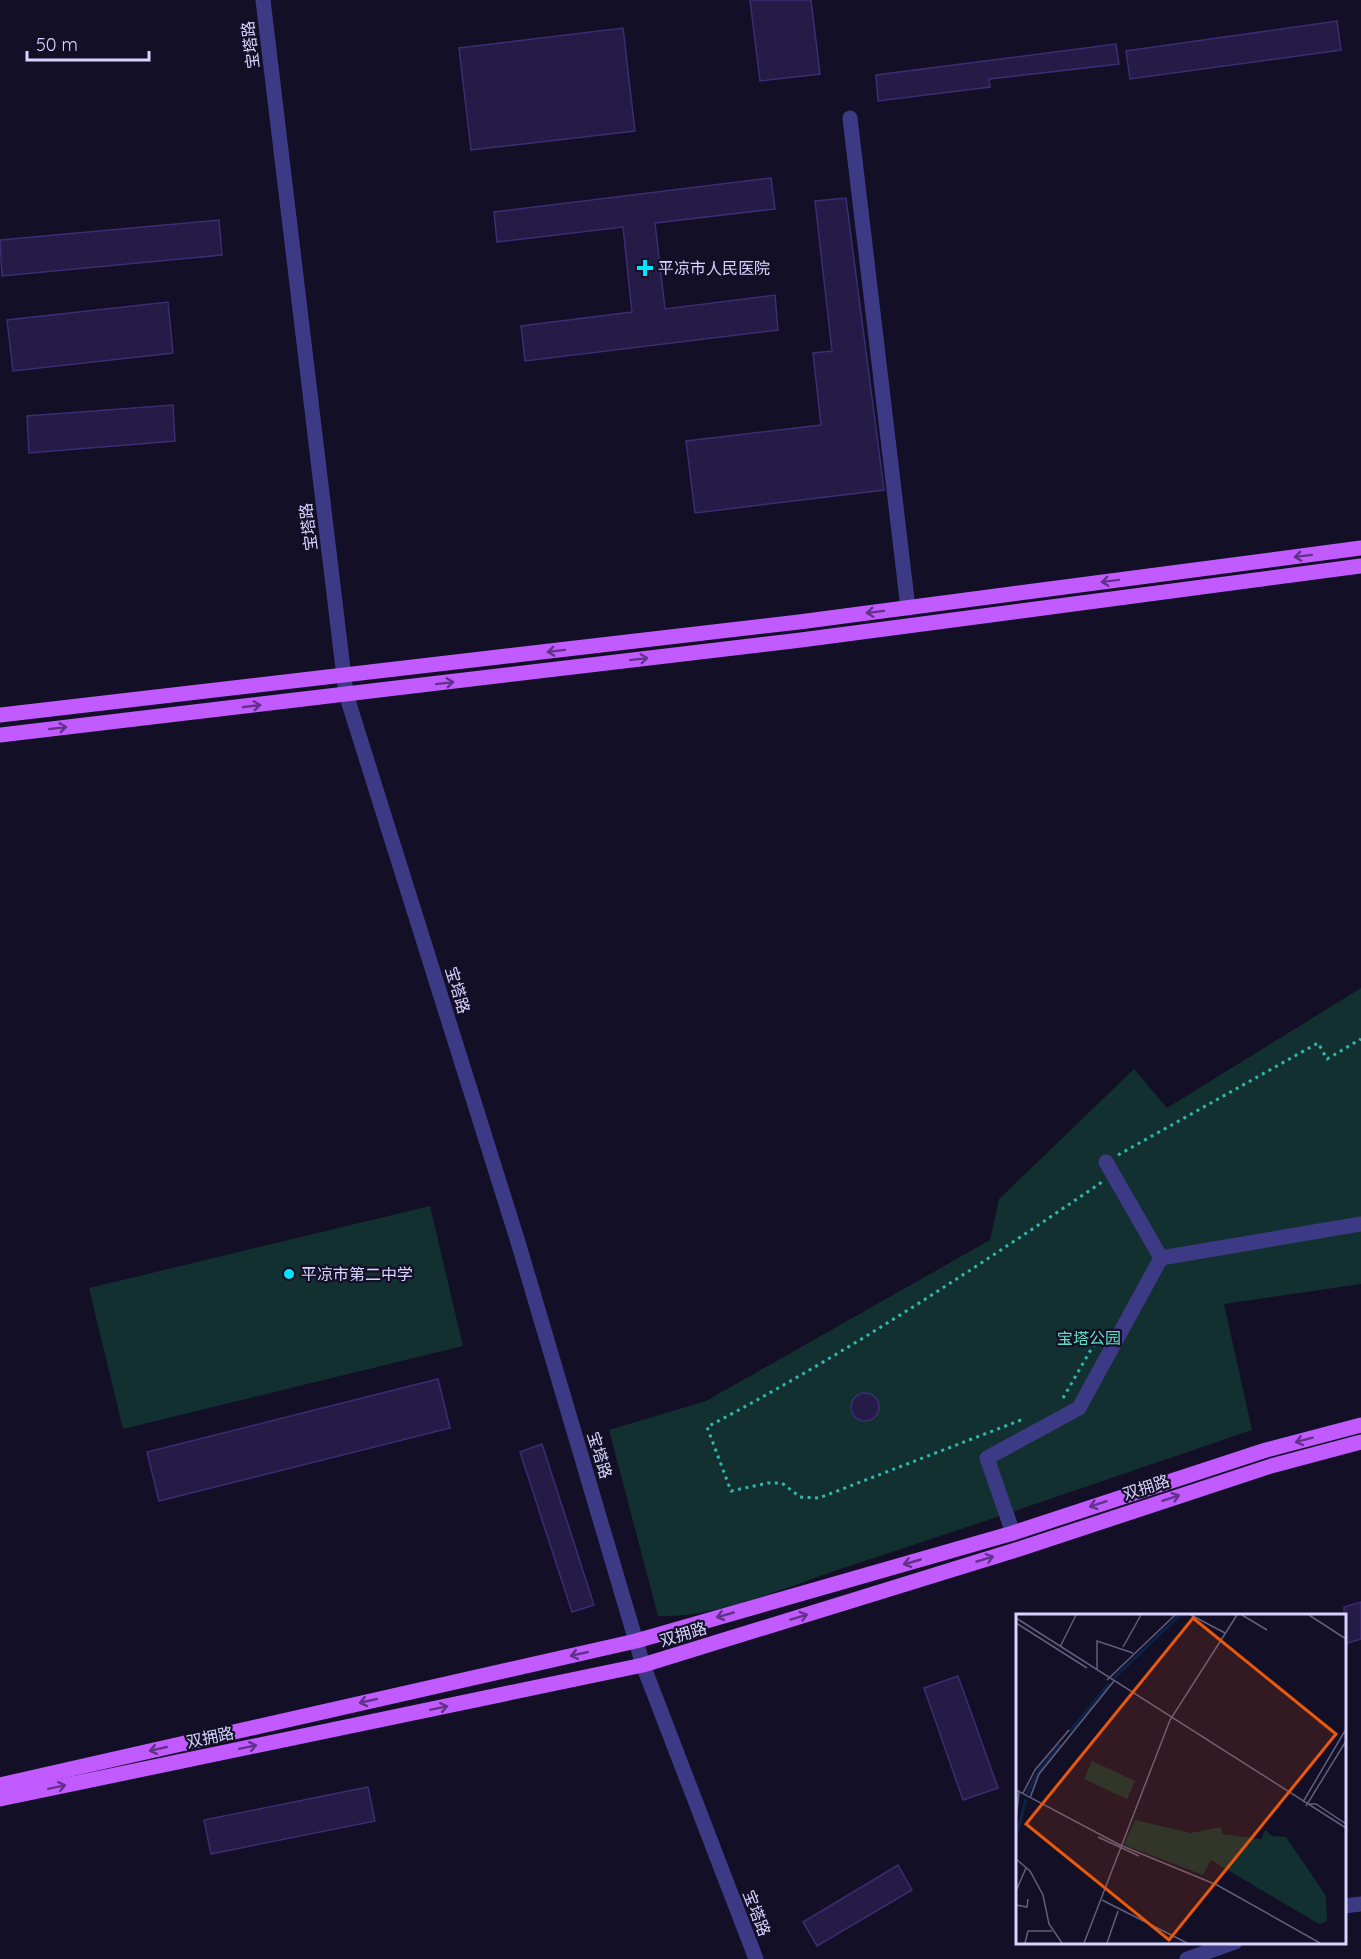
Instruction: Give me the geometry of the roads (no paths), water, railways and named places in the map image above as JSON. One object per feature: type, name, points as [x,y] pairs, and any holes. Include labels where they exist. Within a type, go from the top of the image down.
[{"type":"main road","points":[[0,716],[682,636],[1361,548]]},
{"type":"main road","points":[[0,735],[686,654],[1361,566]]},
{"type":"main road","points":[[682,636],[686,654]]},
{"type":"main road","name":"双拥路","points":[[0,1785],[636,1641],[1013,1533],[1266,1450],[1361,1425]]},
{"type":"main road","name":"双拥路","points":[[0,1799],[643,1665],[1019,1549],[1271,1466],[1361,1442]]},
{"type":"street","name":"宝塔路","points":[[263,0],[346,694],[518,1242],[643,1665],[756,1959]]},
{"type":"street","points":[[850,118],[908,608]]},
{"type":"street","points":[[1110,1169],[1161,1258]]},
{"type":"street","points":[[1161,1258],[1361,1224]]},
{"type":"street","points":[[1013,1533],[987,1458],[1079,1408],[1161,1258]]},
{"type":"street","points":[[1346,1906],[1361,1904]]},
{"type":"street","points":[[1187,1959],[1229,1944]]},
{"type":"place","name":"平凉市人民医院","points":[[645,268]]},
{"type":"place","name":"平凉市第二中学","points":[[289,1274]]},
{"type":"park label","name":"宝塔公园","points":[[1089,1338]]}]
